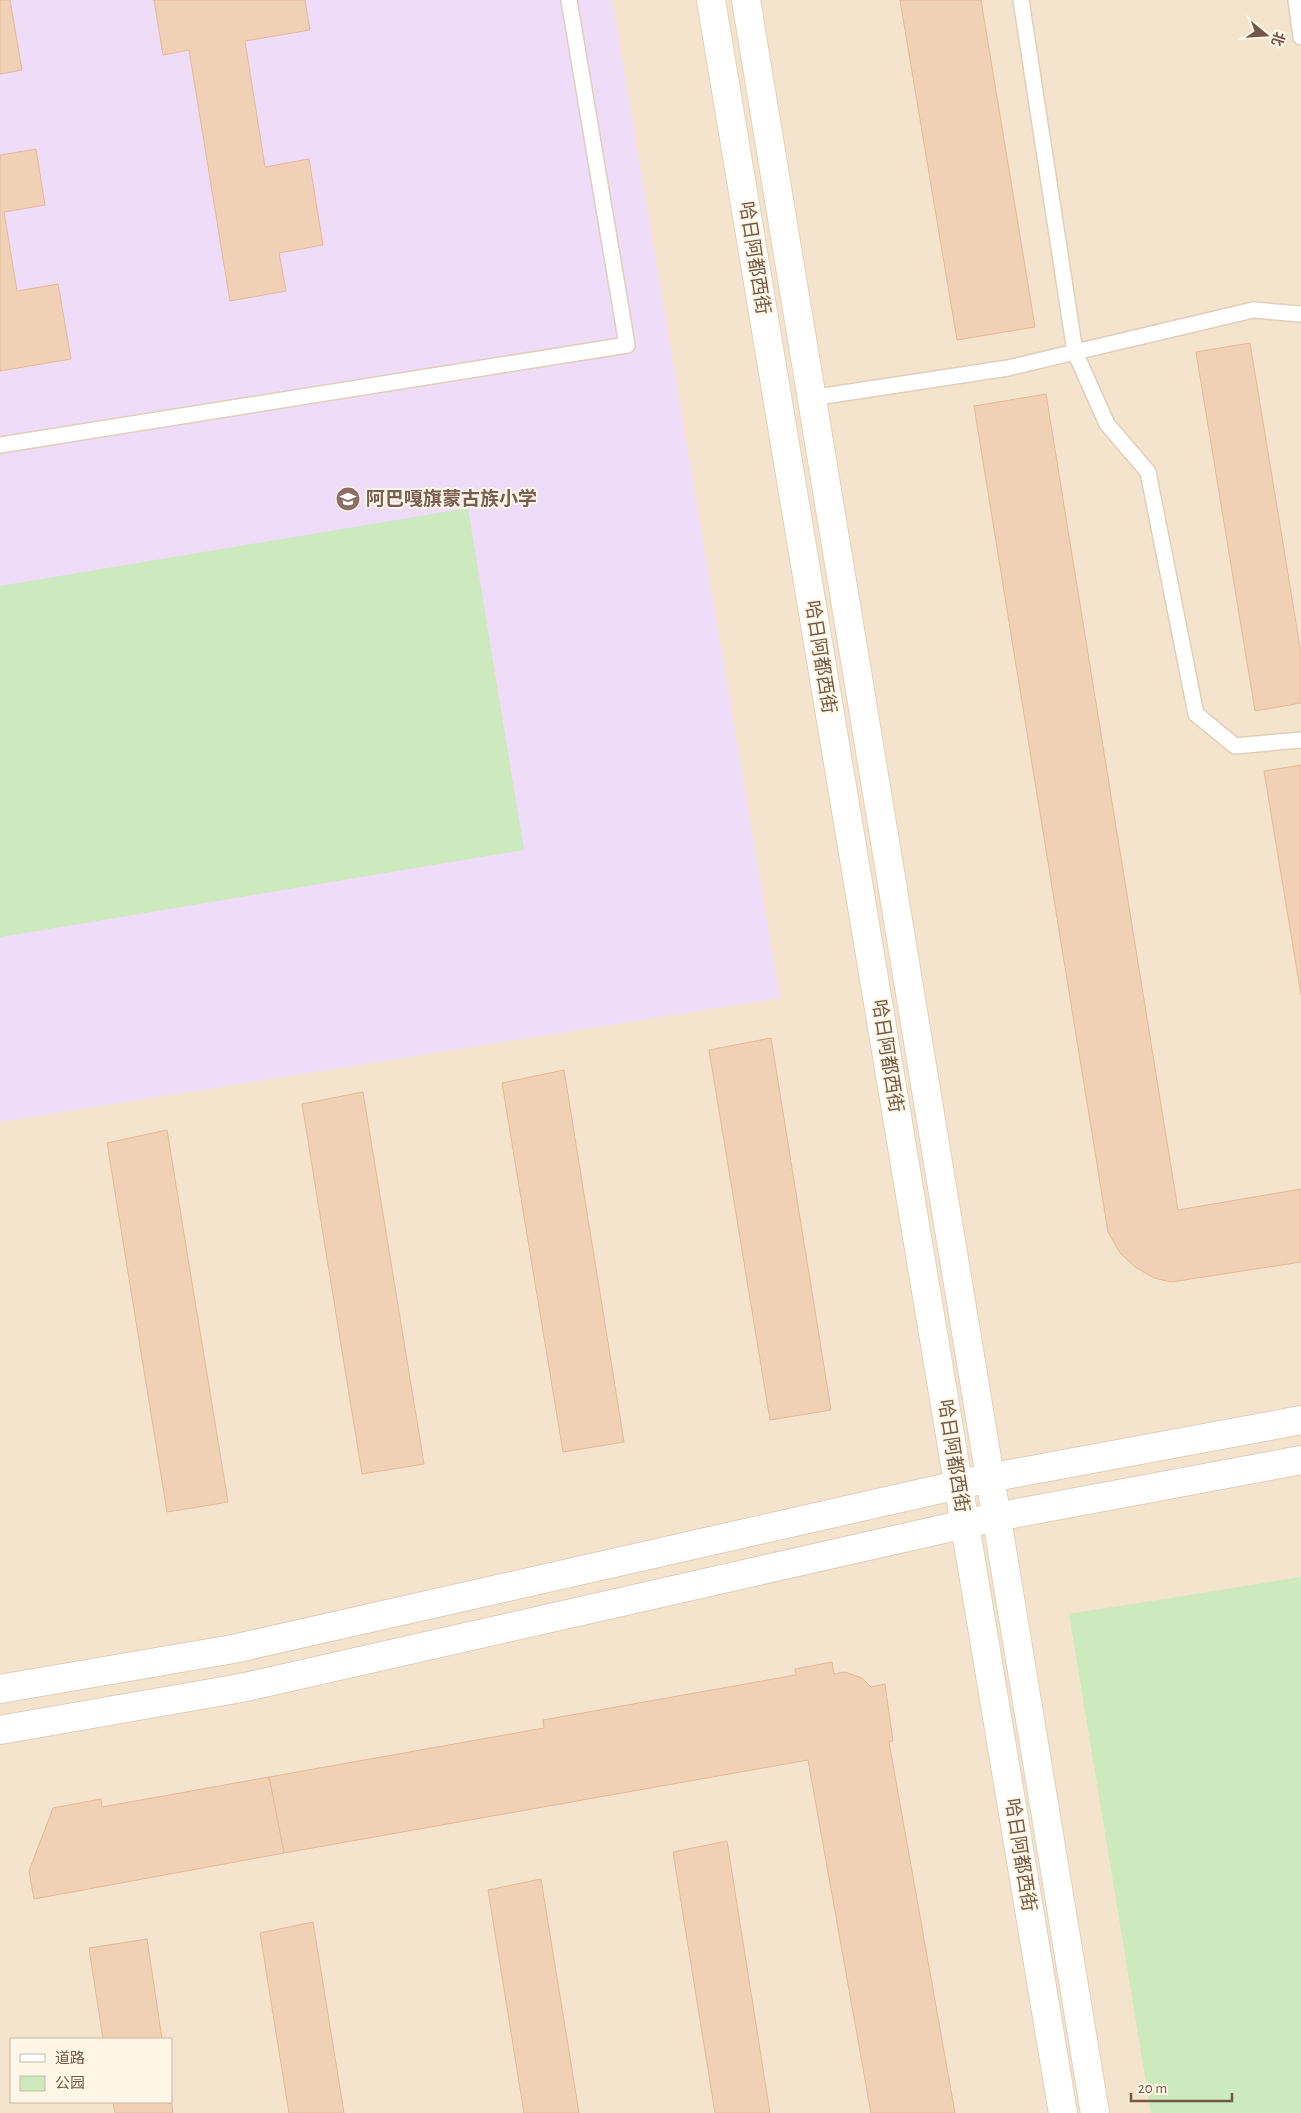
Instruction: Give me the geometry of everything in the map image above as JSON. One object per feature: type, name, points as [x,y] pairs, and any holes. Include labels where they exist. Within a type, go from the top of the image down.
[{"type":"main road","name":"哈日阿都西街","points":[[711,0],[1063,2113]]},
{"type":"main road","name":"哈日阿都西街","points":[[746,0],[1095,2113]]},
{"type":"main road","points":[[0,1689],[233,1649],[989,1478],[1301,1420]]},
{"type":"main road","points":[[0,1730],[241,1688],[996,1517],[1301,1460]]},
{"type":"lane","points":[[0,445],[627,345],[569,0]]},
{"type":"lane","points":[[1021,0],[1075,352],[1108,424],[1148,472],[1196,714],[1235,746],[1301,740]]},
{"type":"lane","points":[[1296,0],[1301,37]]},
{"type":"lane","points":[[811,398],[1008,368],[1253,310],[1301,314]]},
{"type":"shaded area","points":[[0,0],[1301,0],[1301,2113],[0,2113]]},
{"type":"shaded area","name":"阿巴嘎旗蒙古族小学","points":[[0,0],[612,0],[780,998],[0,1122]]},
{"type":"green space","points":[[468,508],[524,850],[0,937],[0,586]]},
{"type":"green space","points":[[1301,1577],[1301,2113],[1151,2113],[1069,1614]]},
{"type":"building","points":[[0,0],[10,0],[22,70],[0,74]]},
{"type":"building","points":[[154,0],[305,0],[310,30],[245,41],[265,167],[309,159],[323,245],[279,253],[286,291],[230,301],[189,50],[163,55]]},
{"type":"building","points":[[900,0],[981,0],[1035,327],[957,340]]},
{"type":"building","points":[[36,149],[45,205],[4,212],[17,291],[58,284],[71,359],[0,371],[0,155]]},
{"type":"building","points":[[1250,343],[1301,653],[1301,703],[1255,711],[1196,352]]},
{"type":"building","points":[[1046,394],[1178,1210],[1301,1189],[1301,1262],[1171,1282],[1154,1278],[1135,1267],[1120,1253],[1108,1232],[974,406]]},
{"type":"building","points":[[1301,765],[1301,995],[1264,771]]},
{"type":"building","points":[[771,1038],[831,1410],[770,1420],[709,1050]]},
{"type":"building","points":[[564,1070],[624,1442],[563,1452],[502,1083]]},
{"type":"building","points":[[363,1092],[424,1464],[362,1474],[302,1104]]},
{"type":"building","points":[[167,1130],[228,1502],[167,1512],[107,1143]]},
{"type":"building","points":[[832,1662],[834,1674],[845,1672],[862,1678],[871,1687],[885,1684],[893,1741],[889,1742],[955,2113],[871,2113],[808,1760],[284,1853],[269,1777],[544,1728],[543,1720],[796,1675],[795,1669]]},
{"type":"building","points":[[269,1777],[284,1853],[34,1899],[29,1871],[53,1808],[101,1799],[102,1807]]},
{"type":"building","points":[[727,1841],[770,2113],[715,2113],[673,1852]]},
{"type":"building","points":[[541,1879],[579,2113],[524,2113],[488,1890]]},
{"type":"building","points":[[313,1922],[344,2113],[289,2113],[260,1933]]},
{"type":"building","points":[[147,1939],[162,2038],[103,2038],[89,1948]]},
{"type":"building","points":[[113,2103],[172,2103],[173,2113],[115,2113]]},
{"type":"place","name":"阿巴嘎旗蒙古族小学","points":[[348,499]]}]
